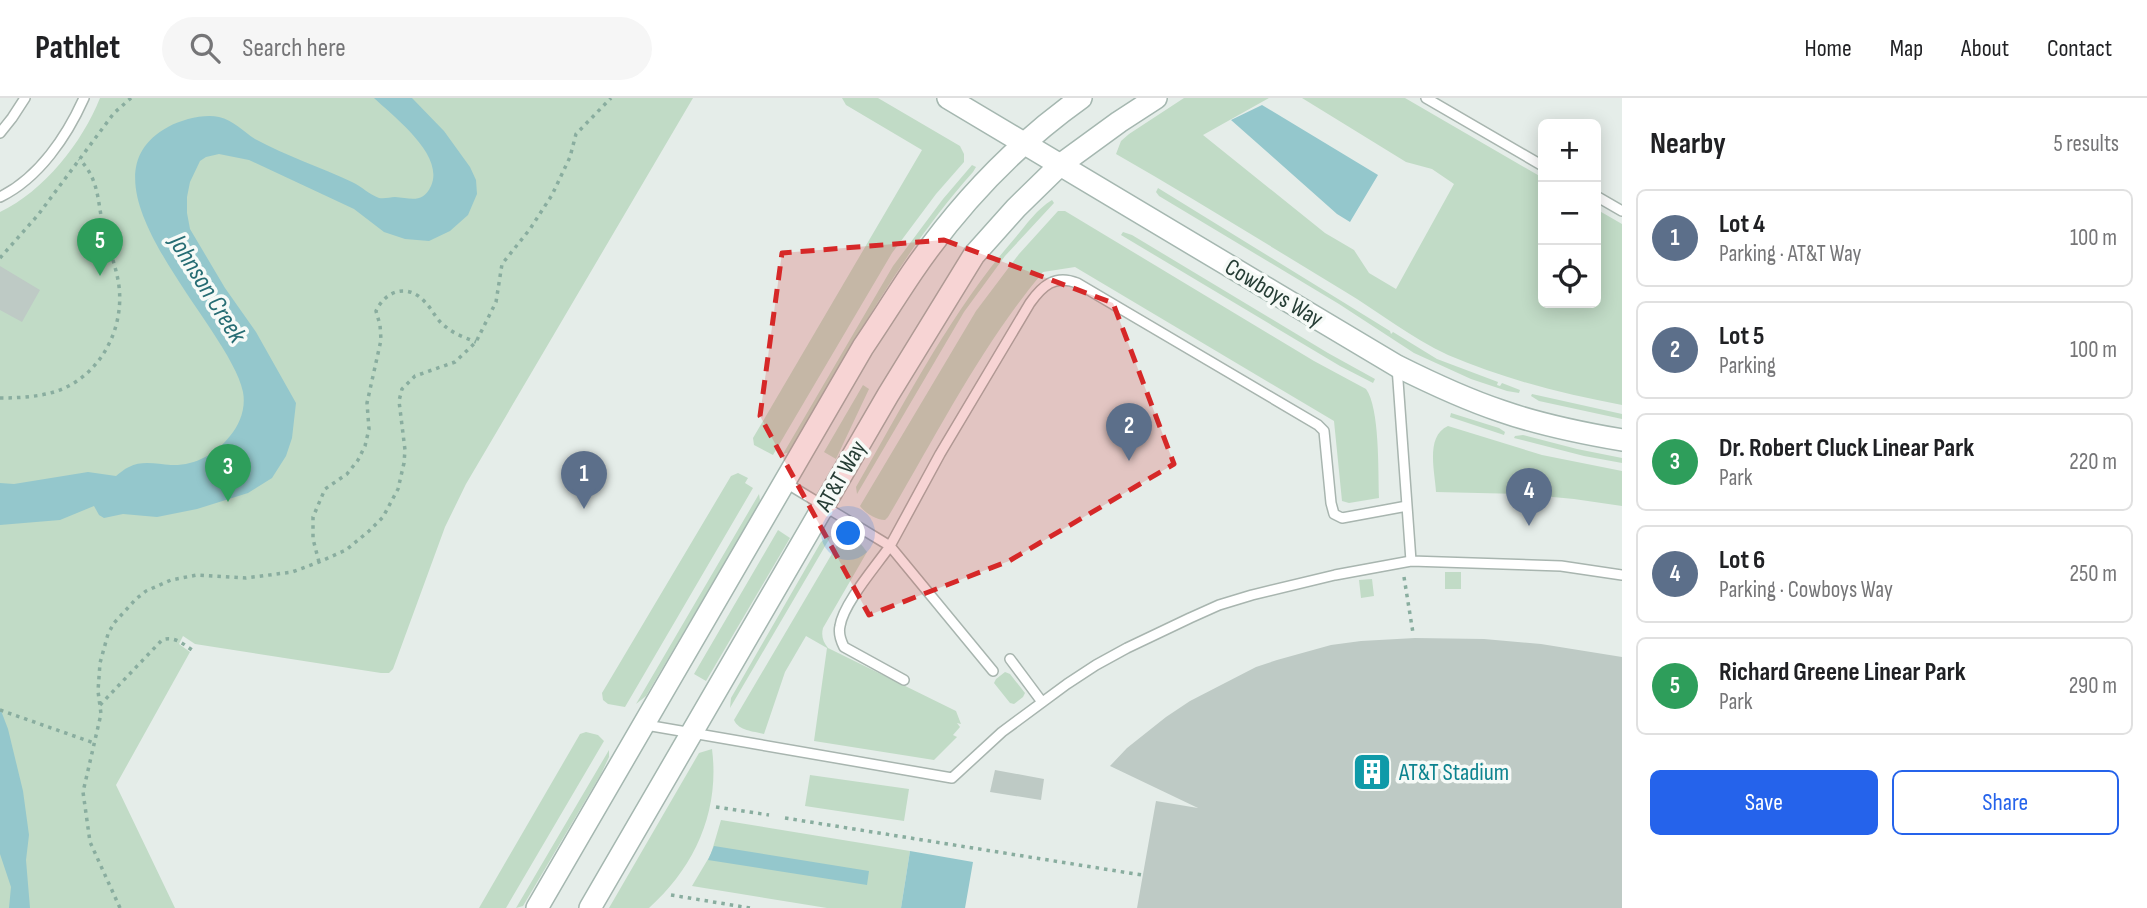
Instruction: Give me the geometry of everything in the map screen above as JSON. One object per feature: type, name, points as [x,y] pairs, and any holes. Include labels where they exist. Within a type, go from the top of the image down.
[{"type":"main road","name":"Cowboys Way","points":[[948,98],[1397,366],[1446,390],[1502,412],[1568,430],[1622,440]]},
{"type":"main road","name":"AT&T Way","points":[[537,908],[863,347],[914,269],[958,212],[1024,143],[1080,98]]},
{"type":"main road","name":"AT&T Way","points":[[590,908],[888,395],[974,256],[1016,208],[1060,165],[1156,98]]},
{"type":"lane","points":[[0,133],[25,98]]},
{"type":"lane","points":[[0,197],[24,181],[48,157],[71,123],[83,98]]},
{"type":"lane","points":[[1426,98],[1538,163]]},
{"type":"lane","points":[[1601,199],[1622,211]]},
{"type":"lane","points":[[904,680],[844,647],[839,626],[846,608],[890,546],[940,454],[1030,303],[1050,282],[1063,279],[1077,283],[1318,425],[1324,431],[1334,514],[1342,518],[1407,506]]},
{"type":"lane","points":[[1397,366],[1407,506],[1406,562]]},
{"type":"lane","points":[[786,483],[890,546],[993,671]]},
{"type":"lane","points":[[644,725],[952,778],[1002,732],[1086,672],[1127,648],[1219,606],[1292,585],[1406,562],[1561,566],[1622,575]]},
{"type":"lane","points":[[1010,659],[1042,702]]},
{"type":"path","points":[[0,258],[38,215],[114,113],[131,98]]},
{"type":"path","points":[[120,908],[90,842],[83,792],[101,714],[97,678],[108,634],[122,612],[146,591],[171,579],[211,575],[236,578],[267,577],[292,572],[346,550],[383,517],[394,499],[402,477],[405,450],[399,401],[406,384],[415,376],[455,362],[476,342],[496,302],[502,264],[530,229],[551,195],[570,157],[576,134],[611,98]]},
{"type":"path","points":[[0,398],[38,395],[68,386],[94,366],[104,354],[115,329],[119,306],[118,280],[104,233],[96,186],[87,167],[79,159]]},
{"type":"path","points":[[319,562],[313,539],[313,517],[326,489],[347,474],[358,460],[368,438],[367,403],[381,340],[376,311],[380,302],[386,295],[398,290],[410,292],[422,299],[446,327],[476,342]]},
{"type":"path","points":[[1406,562],[1413,633]]},
{"type":"path","points":[[100,705],[162,639],[172,638],[192,649]]},
{"type":"path","points":[[0,710],[94,743]]},
{"type":"path","points":[[716,807],[768,815]]},
{"type":"path","points":[[785,818],[1142,875]]},
{"type":"path","points":[[671,895],[751,908]]},
{"type":"highlighted area","points":[[944,240],[1113,303],[1174,464],[1009,561],[869,615],[760,416],[782,253]]},
{"type":"green space","points":[[100,98],[693,98],[466,484],[445,527],[393,669],[389,673],[381,673],[195,644],[183,636],[179,644],[190,652],[116,785],[175,908],[0,908],[0,212],[32,192],[60,164],[83,132]]},
{"type":"green space","points":[[842,98],[878,98],[960,146],[964,162],[936,194],[892,253],[773,455],[754,445],[753,438],[922,150],[846,105]]},
{"type":"green space","points":[[1184,98],[1269,98],[1203,135],[1325,233],[1354,250],[1369,273],[1396,289],[1454,184],[1432,169],[1406,162],[1302,98],[1405,98],[1538,175],[1538,308],[1601,308],[1601,212],[1622,224],[1622,405],[1556,391],[1512,378],[1469,364],[1434,348],[1116,154],[1121,141]]},
{"type":"green space","points":[[972,165],[976,167],[973,172],[946,204],[897,272],[790,452],[783,454],[893,266]]},
{"type":"green space","points":[[1158,188],[1391,334],[1393,332],[1437,359],[1498,382],[1497,385],[1502,383],[1520,390],[1519,393],[1471,379],[1414,353],[1339,304],[1159,196],[1156,192]]},
{"type":"green space","points":[[1052,200],[1054,203],[1005,256],[964,312],[857,494],[856,487],[949,327],[992,266],[1041,208]]},
{"type":"green space","points":[[1058,211],[1065,211],[1314,361],[1366,389],[1371,398],[1376,425],[1379,498],[1349,503],[1342,501],[1334,421],[1075,267],[1043,272],[1021,300],[961,391],[888,517],[885,520],[878,519],[865,511],[860,506],[976,311],[1019,254]]},
{"type":"green space","points":[[1123,232],[1375,379],[1373,383],[1121,235]]},
{"type":"green space","points":[[863,385],[869,389],[836,459],[824,452]]},
{"type":"green space","points":[[1532,394],[1622,414],[1622,419],[1539,401],[1531,396]]},
{"type":"green space","points":[[1451,413],[1499,428],[1505,432],[1504,435],[1450,417]]},
{"type":"green space","points":[[1448,426],[1542,455],[1622,471],[1622,506],[1521,494],[1436,492],[1434,446],[1436,438]]},
{"type":"green space","points":[[1523,435],[1622,458],[1622,463],[1514,438]]},
{"type":"green space","points":[[738,473],[748,478],[745,483],[753,488],[625,707],[608,704],[603,700],[602,693],[731,476]]},
{"type":"green space","points":[[759,494],[757,508],[646,696],[636,704]]},
{"type":"green space","points":[[778,530],[790,538],[706,681],[694,674]]},
{"type":"green space","points":[[843,535],[861,544],[867,552],[823,628],[824,641],[828,648],[956,711],[961,724],[957,723],[960,727],[953,735],[957,737],[934,760],[814,741],[827,648],[806,636],[785,672],[764,734],[743,728],[734,720]]},
{"type":"green space","points":[[831,536],[730,708],[731,698],[821,542]]},
{"type":"green space","points":[[1445,572],[1461,572],[1461,589],[1445,589]]},
{"type":"green space","points":[[1372,579],[1374,596],[1361,598],[1359,580]]},
{"type":"green space","points":[[1005,672],[1010,674],[1025,693],[1014,704],[1010,703],[994,683]]},
{"type":"green space","points":[[586,732],[598,735],[604,741],[506,908],[479,908],[580,734]]},
{"type":"green space","points":[[712,749],[712,794],[708,816],[701,836],[679,875],[649,908],[609,908],[699,753]]},
{"type":"green space","points":[[609,750],[609,757],[601,774],[523,906],[516,908]]},
{"type":"green space","points":[[810,775],[909,789],[904,821],[805,806]]},
{"type":"green space","points":[[721,820],[910,851],[901,908],[827,908],[692,886],[711,854]]},
{"type":"water","name":"Johnson Creek","points":[[374,98],[412,98],[444,131],[470,167],[476,180],[477,194],[468,215],[450,231],[429,241],[405,239],[384,232],[354,209],[249,160],[219,154],[200,161],[190,182],[187,213],[190,229],[225,288],[256,332],[296,403],[292,438],[286,456],[272,478],[248,493],[197,509],[157,517],[123,514],[104,518],[94,506],[60,520],[0,525],[0,483],[14,484],[88,472],[116,476],[127,468],[144,463],[188,464],[218,449],[239,421],[244,404],[243,392],[232,364],[163,255],[144,218],[135,182],[142,151],[174,124],[200,117],[219,117],[234,123],[255,139],[352,182],[379,198],[420,198],[431,186],[431,162],[405,126]]},
{"type":"water","points":[[1262,105],[1378,175],[1350,222],[1337,214],[1231,120]]},
{"type":"water","points":[[0,708],[8,729],[23,791],[29,835],[26,860],[30,908],[9,908],[11,887],[0,854]]},
{"type":"water","points":[[714,846],[869,871],[867,885],[708,860]]},
{"type":"water","points":[[910,851],[973,862],[965,908],[901,908]]},
{"type":"building","points":[[0,266],[40,290],[22,322],[0,310]]},
{"type":"building","name":"AT&T Stadium","points":[[1415,638],[1484,639],[1541,644],[1622,657],[1622,908],[1137,908],[1156,801],[1198,808],[1110,766],[1127,748],[1190,701],[1256,667],[1331,645]]},
{"type":"building","points":[[995,770],[1044,779],[1041,800],[990,792]]},
{"type":"place","name":"Richard Greene Linear Park","points":[[100,276]]},
{"type":"place","name":"Lot 5","points":[[1129,461]]},
{"type":"place","name":"Dr. Robert Cluck Linear Park","points":[[228,502]]},
{"type":"place","name":"Lot 4","points":[[584,509]]},
{"type":"place","name":"Lot 6","points":[[1529,526]]},
{"type":"place","name":"AT&T Stadium","points":[[1372,772]]}]
